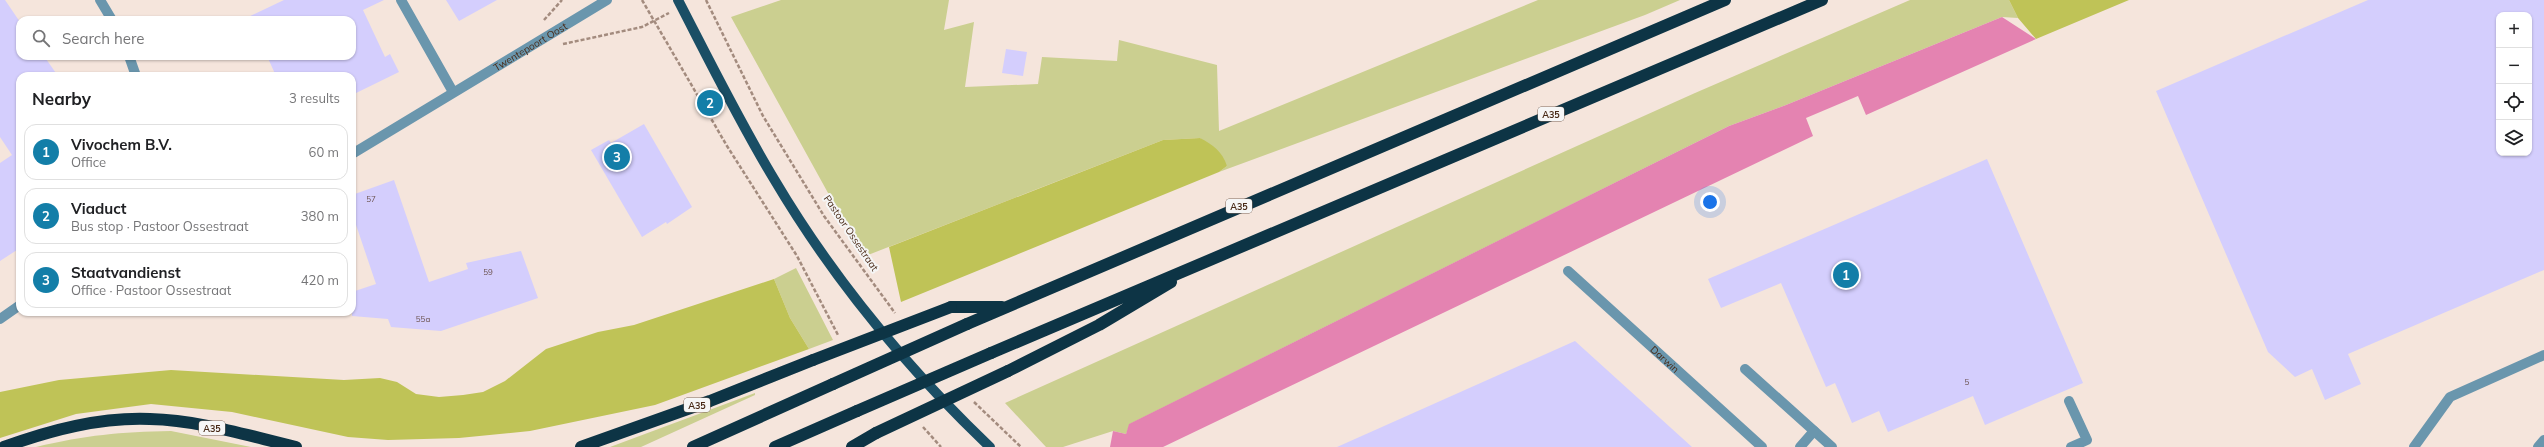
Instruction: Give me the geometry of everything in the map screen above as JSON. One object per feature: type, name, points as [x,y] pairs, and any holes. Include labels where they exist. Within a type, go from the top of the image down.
[{"type":"highway","name":"A35","points":[[693,447],[966,324],[1725,0]]},
{"type":"highway","name":"A35","points":[[775,447],[1212,258],[1822,0]]},
{"type":"highway","name":"A35","points":[[852,447],[876,433],[1008,371],[1099,325],[1212,258]]},
{"type":"highway","name":"A35","points":[[581,447],[696,406],[951,307],[1008,307]]},
{"type":"highway","name":"A35","points":[[4,447],[34,436],[79,424],[150,419],[216,429],[296,447]]},
{"type":"main road","points":[[678,0],[747,131],[800,222],[869,315],[927,384],[990,447]]},
{"type":"street","points":[[100,0],[110,16]]},
{"type":"street","points":[[401,0],[453,92]]},
{"type":"street","name":"Twentepoort Oost","points":[[356,152],[607,0]]},
{"type":"street","points":[[130,60],[135,72]]},
{"type":"street","name":"Darwin","points":[[1568,271],[1762,447]]},
{"type":"street","points":[[0,319],[16,308]]},
{"type":"street","points":[[2414,447],[2450,397],[2544,355]]},
{"type":"street","points":[[1745,369],[1832,447]]},
{"type":"street","points":[[2069,401],[2087,440],[2071,447]]},
{"type":"street","points":[[1800,447],[1814,431]]},
{"type":"street","points":[[2538,447],[2544,440]]},
{"type":"path","points":[[642,0],[727,146],[797,256],[835,332],[840,338]]},
{"type":"path","name":"Pastoor Ossestraat","points":[[706,0],[763,116],[824,216],[896,315]]},
{"type":"path","points":[[556,45],[642,27],[654,21]]},
{"type":"path","points":[[971,399],[1022,447]]},
{"type":"path","points":[[918,422],[942,447]]},
{"type":"green space","points":[[781,0],[949,0],[944,30],[974,22],[965,87],[1038,84],[1042,57],[1117,61],[1119,40],[1217,65],[1219,131],[1538,0],[1680,0],[1645,15],[1219,172],[1227,166],[1200,138],[1163,140],[868,255],[833,202],[731,17]]},
{"type":"green space","points":[[1910,0],[2009,0],[2018,18],[2002,17],[1786,105],[1729,126],[1130,424],[1126,434],[1113,431],[1063,447],[1046,447],[1005,403],[1695,93]]},
{"type":"green space","points":[[796,268],[833,340],[809,349],[790,318],[774,279]]},
{"type":"green space","points":[[755,393],[755,395],[641,447],[610,447]]},
{"type":"green space","points":[[171,431],[251,447],[36,447],[103,435]]},
{"type":"shaded area","points":[[2009,0],[2129,0],[2036,39],[2018,18]]},
{"type":"shaded area","points":[[2002,17],[2036,39],[1866,115],[1858,96],[1806,118],[1813,136],[1163,447],[1110,447],[1113,431],[1126,434],[1129,424],[1729,126],[1786,105]]},
{"type":"shaded area","points":[[1200,138],[1220,152],[1227,166],[1219,172],[901,302],[889,247],[1163,140]]},
{"type":"shaded area","points":[[774,279],[790,318],[809,349],[655,405],[530,431],[459,438],[388,440],[348,437],[232,412],[151,404],[76,414],[0,438],[0,392],[59,380],[171,370],[344,380],[380,378],[397,382],[416,394],[439,397],[483,392],[505,381],[546,349],[598,332],[634,325]]},
{"type":"building","points":[[0,0],[5,0],[16,16],[16,60],[47,60],[55,72],[16,72],[16,251],[0,261],[0,163],[12,155],[0,137]]},
{"type":"building","points":[[284,0],[384,0],[363,10],[385,57],[390,54],[399,72],[356,93],[356,72],[274,72],[269,60],[356,60],[356,16],[250,16]]},
{"type":"building","points":[[446,0],[497,0],[459,21]]},
{"type":"building","points":[[2368,0],[2544,0],[2544,270],[2348,354],[2361,384],[2325,400],[2312,369],[2295,377],[2268,352],[2156,91]]},
{"type":"building","points":[[1006,49],[1027,52],[1023,76],[1002,73]]},
{"type":"building","points":[[644,124],[692,207],[667,224],[666,222],[642,237],[591,150],[609,140],[611,143]]},
{"type":"building","points":[[1987,159],[2083,383],[1985,425],[1973,396],[1888,432],[1879,411],[1852,423],[1835,383],[1826,387],[1781,283],[1721,308],[1708,279]]},
{"type":"building","points":[[394,180],[429,282],[468,269],[466,263],[521,251],[538,298],[441,331],[391,327],[388,319],[352,316],[356,316],[356,291],[376,284],[356,225],[356,194]]},
{"type":"building","points":[[1575,341],[1692,447],[1337,447]]},
{"type":"place","name":"Viaduct","points":[[710,103]]},
{"type":"place","name":"Staatvandienst","points":[[617,157]]},
{"type":"place","name":"Vivochem B.V.","points":[[1846,275]]}]
